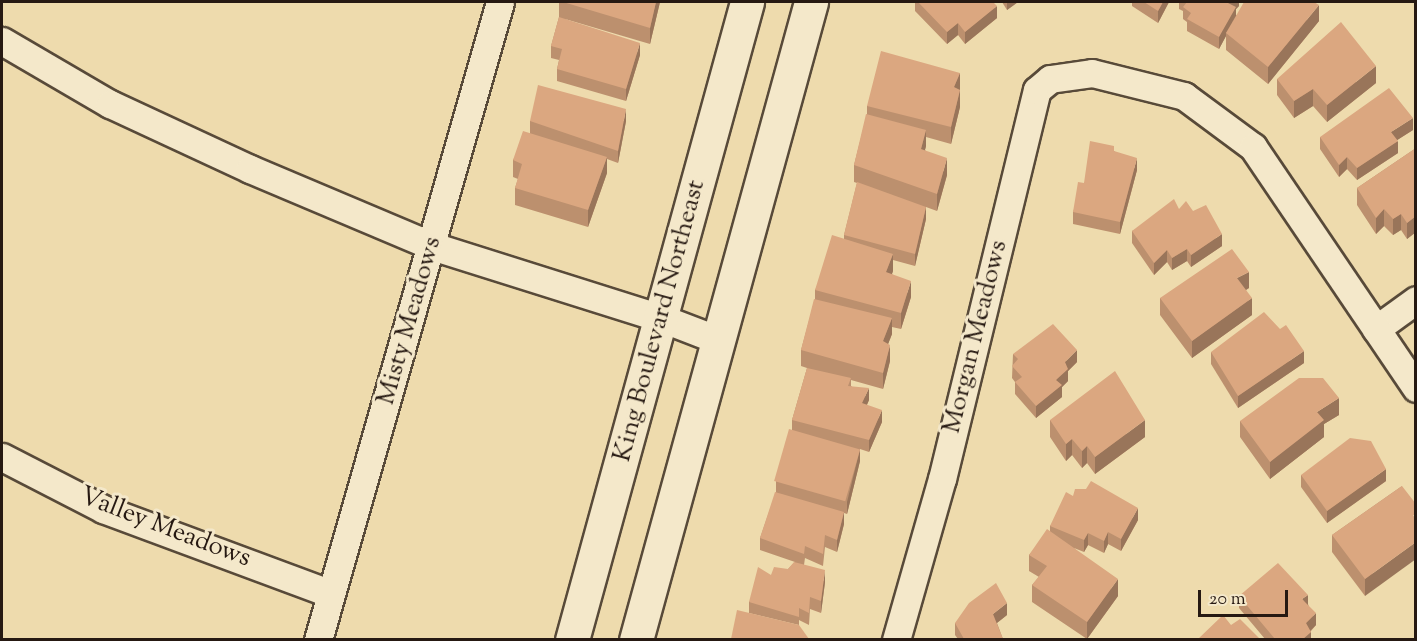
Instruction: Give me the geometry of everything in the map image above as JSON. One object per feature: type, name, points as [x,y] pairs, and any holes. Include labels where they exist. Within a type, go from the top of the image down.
[{"type":"street","name":"Misty Meadows","points":[[318,639],[500,2]]},
{"type":"street","name":"King Boulevard Northeast","points":[[572,639],[747,2]]},
{"type":"street","points":[[636,639],[811,2]]},
{"type":"street","points":[[2,41],[121,109],[432,246],[661,318],[718,340]]},
{"type":"street","name":"Morgan Meadows","points":[[896,639],[942,479],[1036,90],[1050,79],[1092,72],[1184,96],[1253,147],[1376,329]]},
{"type":"street","points":[[1416,300],[1376,329],[1416,388]]},
{"type":"street","name":"Valley Meadows","points":[[2,457],[103,509],[331,594]]},
{"type":"building","points":[[563,2],[656,2],[650,28]]},
{"type":"building","points":[[918,2],[993,2],[997,6],[965,32],[958,23],[947,32]]},
{"type":"building","points":[[1144,2],[1163,2],[1158,11]]},
{"type":"building","points":[[1187,2],[1231,2],[1228,3],[1236,7],[1219,37],[1187,19],[1191,13],[1183,7]]},
{"type":"building","points":[[1244,2],[1314,2],[1319,5],[1268,67],[1226,33]]},
{"type":"building","points":[[559,17],[640,43],[626,89],[557,69],[562,49],[551,46]]},
{"type":"building","points":[[1341,22],[1376,66],[1327,105],[1313,89],[1294,101],[1277,79]]},
{"type":"building","points":[[881,51],[960,73],[954,87],[960,90],[951,127],[867,106]]},
{"type":"building","points":[[538,85],[626,109],[618,151],[530,121]]},
{"type":"building","points":[[1389,88],[1413,118],[1391,132],[1398,141],[1357,168],[1347,157],[1339,165],[1320,137]]},
{"type":"building","points":[[866,114],[926,130],[921,149],[947,158],[937,194],[854,165]]},
{"type":"building","points":[[523,131],[607,157],[588,210],[515,188],[522,164],[513,160]]},
{"type":"building","points":[[1090,141],[1114,146],[1114,151],[1137,158],[1120,222],[1073,212],[1078,182],[1084,183]]},
{"type":"building","points":[[1416,148],[1416,216],[1407,223],[1401,214],[1393,219],[1384,209],[1376,218],[1357,188]]},
{"type":"building","points":[[857,182],[926,207],[915,254],[844,235]]},
{"type":"building","points":[[1174,199],[1179,209],[1186,201],[1193,211],[1206,205],[1222,234],[1191,255],[1187,249],[1172,258],[1167,250],[1154,263],[1132,231]]},
{"type":"building","points":[[832,235],[893,254],[886,272],[911,281],[901,313],[815,290]]},
{"type":"building","points":[[1232,249],[1249,272],[1237,278],[1252,298],[1192,341],[1160,298]]},
{"type":"building","points":[[814,299],[892,318],[883,341],[890,345],[883,373],[801,350]]},
{"type":"building","points":[[1264,312],[1280,329],[1286,325],[1304,351],[1238,396],[1211,352]]},
{"type":"building","points":[[1053,324],[1077,350],[1065,362],[1068,369],[1056,380],[1062,385],[1036,406],[1015,382],[1022,377],[1012,366],[1018,359],[1013,354]]},
{"type":"building","points":[[807,368],[851,378],[848,386],[869,388],[862,403],[882,410],[869,440],[792,420]]},
{"type":"building","points":[[1115,371],[1145,420],[1095,457],[1087,446],[1082,451],[1072,439],[1066,444],[1050,420]]},
{"type":"building","points":[[1299,378],[1323,378],[1339,398],[1317,412],[1324,420],[1270,462],[1240,421]]},
{"type":"building","points":[[789,429],[860,449],[845,501],[774,481]]},
{"type":"building","points":[[1350,438],[1371,441],[1386,469],[1327,511],[1301,475]]},
{"type":"building","points":[[1091,481],[1138,508],[1121,539],[1108,532],[1104,541],[1088,533],[1084,540],[1050,526],[1066,492],[1073,496],[1075,489],[1086,489]]},
{"type":"building","points":[[1402,486],[1416,504],[1416,515],[1413,515],[1416,520],[1416,542],[1365,579],[1332,535]]},
{"type":"building","points":[[775,492],[844,512],[837,540],[825,535],[823,554],[805,546],[804,554],[760,538]]},
{"type":"building","points":[[1047,529],[1118,579],[1087,622],[1032,585],[1047,566],[1029,555]]},
{"type":"building","points":[[794,562],[825,570],[821,601],[810,597],[809,613],[799,608],[799,617],[749,602],[758,567],[771,575],[774,567],[788,569]]},
{"type":"building","points":[[1278,563],[1308,595],[1302,599],[1316,613],[1306,623],[1311,632],[1303,639],[1275,639],[1239,596]]},
{"type":"building","points":[[996,583],[1007,603],[993,614],[1003,639],[964,639],[955,623],[969,603]]},
{"type":"building","points":[[737,610],[799,625],[809,639],[731,639]]},
{"type":"building","points":[[1223,615],[1231,625],[1240,619],[1260,639],[1198,639]]}]
